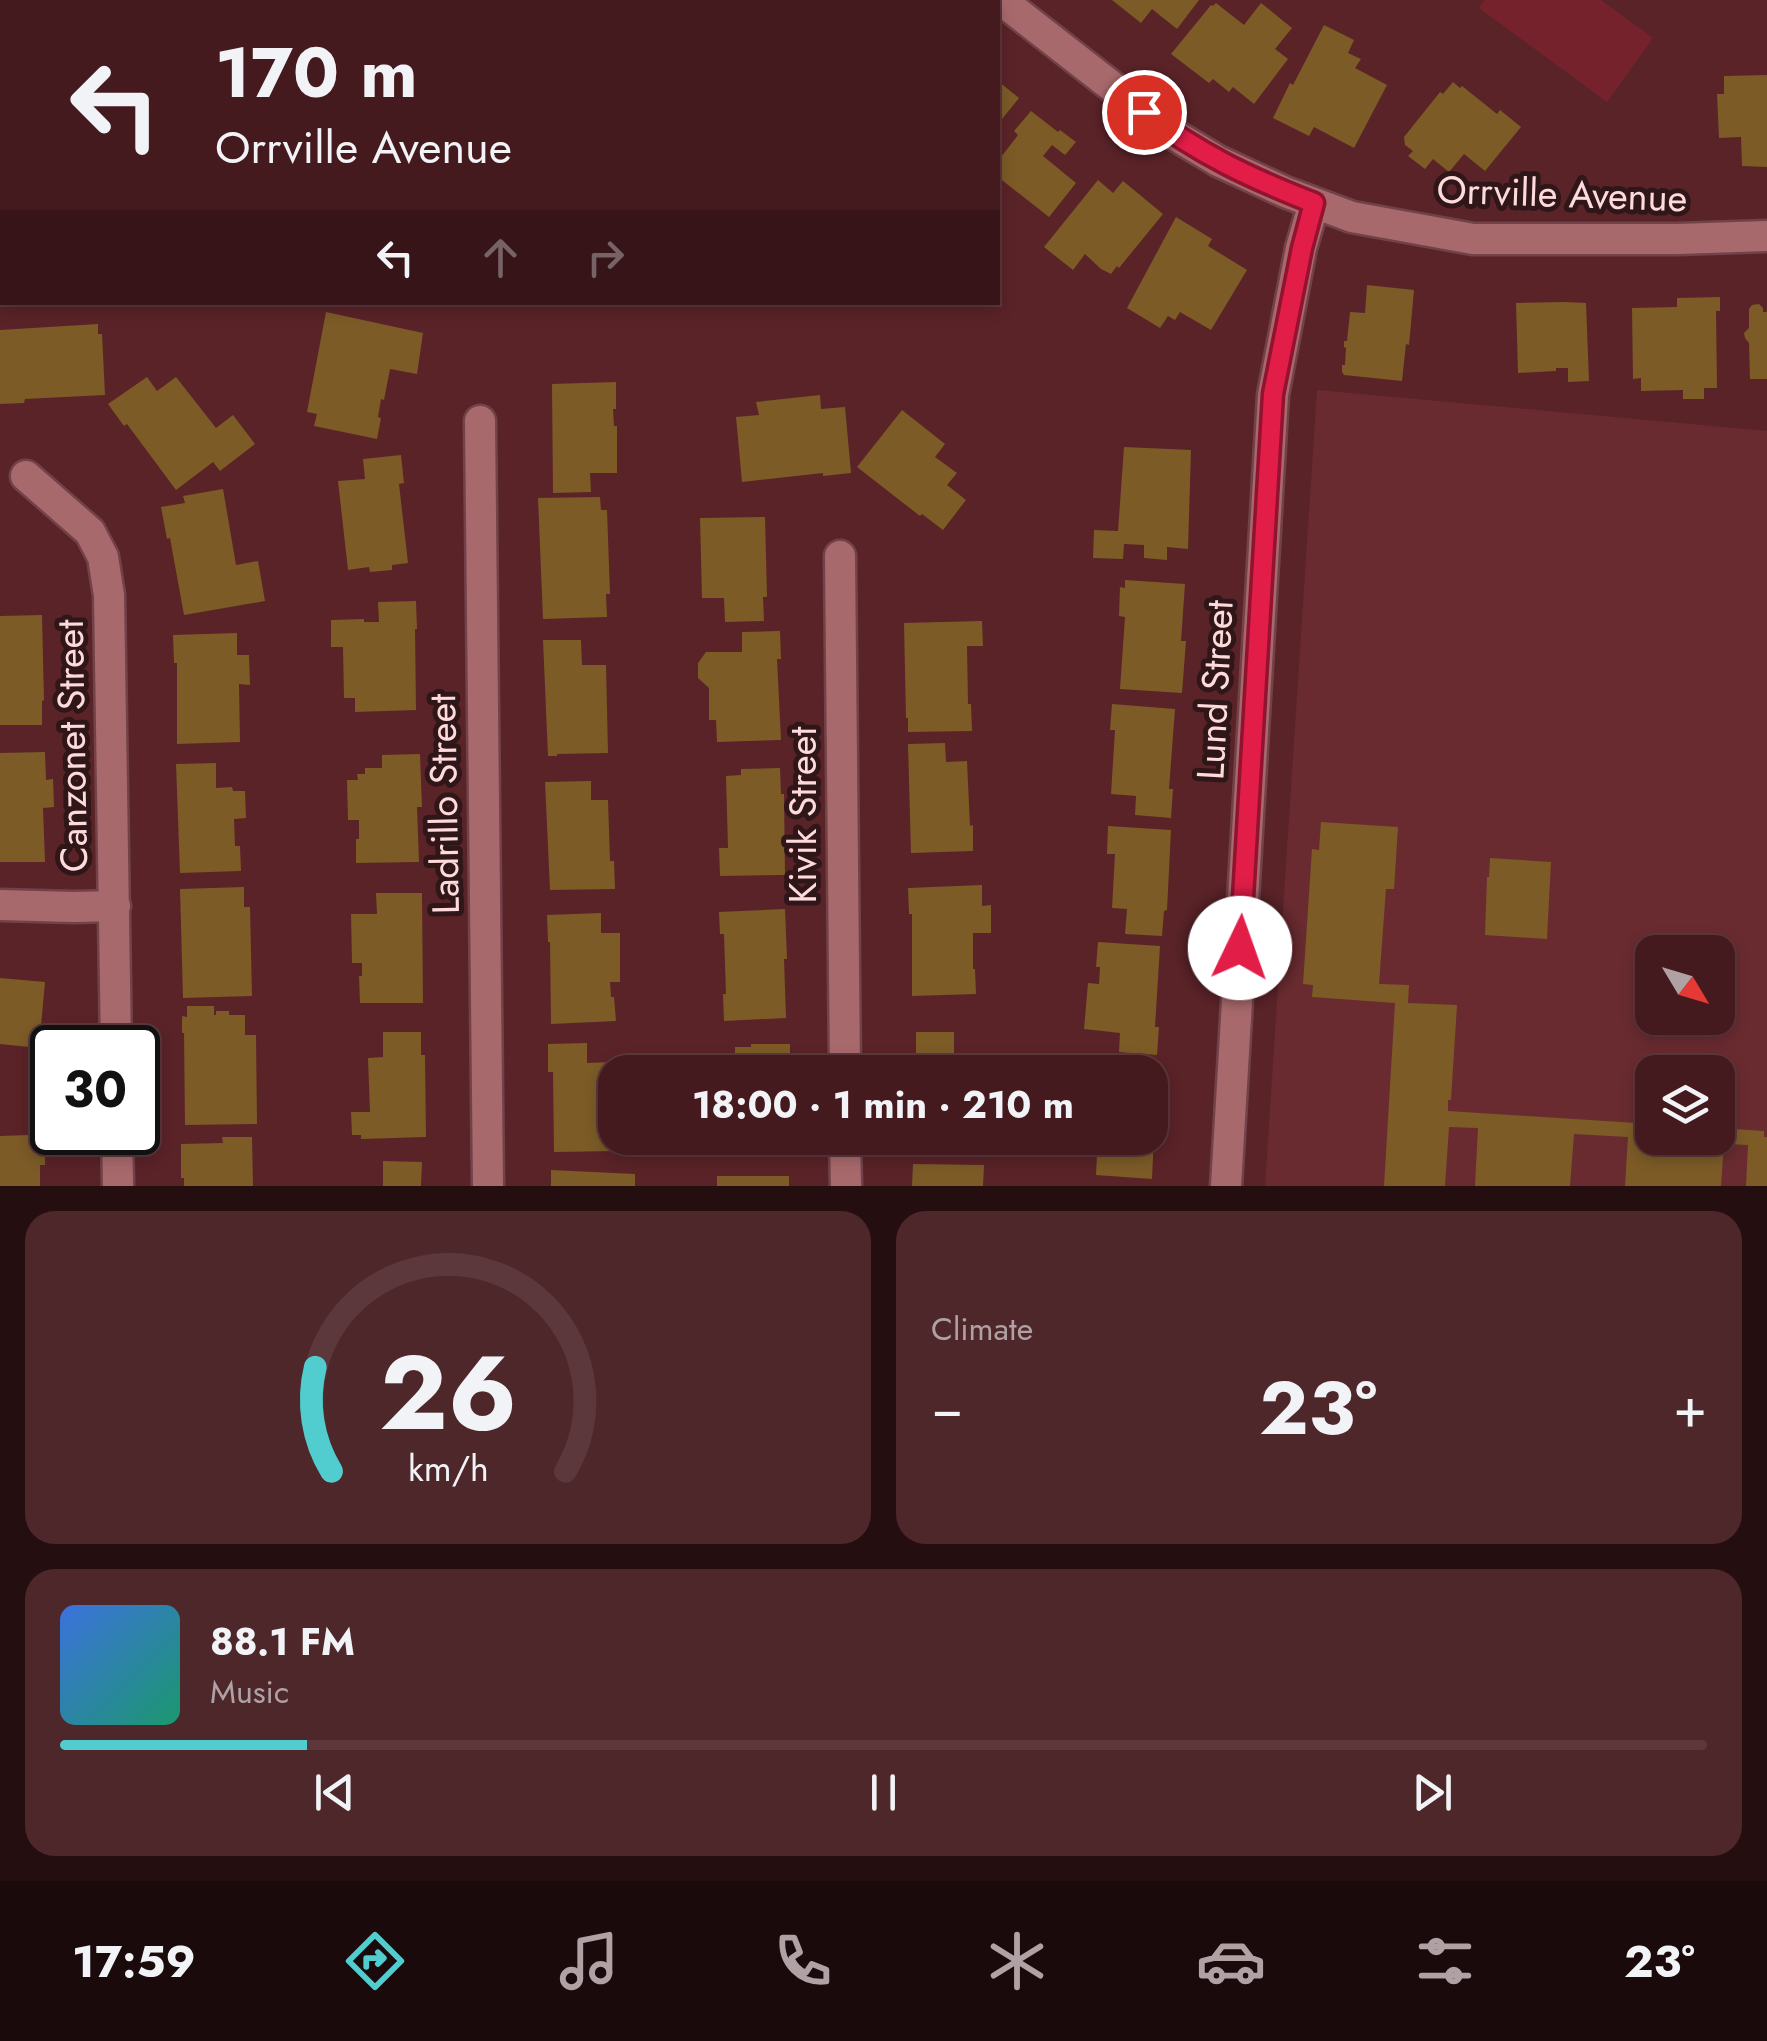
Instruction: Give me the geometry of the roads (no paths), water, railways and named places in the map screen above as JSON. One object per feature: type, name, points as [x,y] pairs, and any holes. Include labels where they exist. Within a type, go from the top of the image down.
[{"type":"street","name":"Orrville Avenue","points":[[1001,0],[1173,134],[1218,162],[1364,220],[1473,239],[1767,236]]},
{"type":"street","name":"Lund Street","points":[[1226,1186],[1273,394],[1314,203]]},
{"type":"street","name":"Ladrillo Street","points":[[480,421],[488,1186]]},
{"type":"street","name":"Canzonet Street","points":[[26,476],[90,532],[103,556],[109,595],[116,1025]]},
{"type":"street","name":"Kivik Street","points":[[840,556],[845,1055]]},
{"type":"street","points":[[0,905],[114,906]]},
{"type":"street","points":[[117,1155],[118,1186]]},
{"type":"street","points":[[846,1155],[846,1186]]}]
